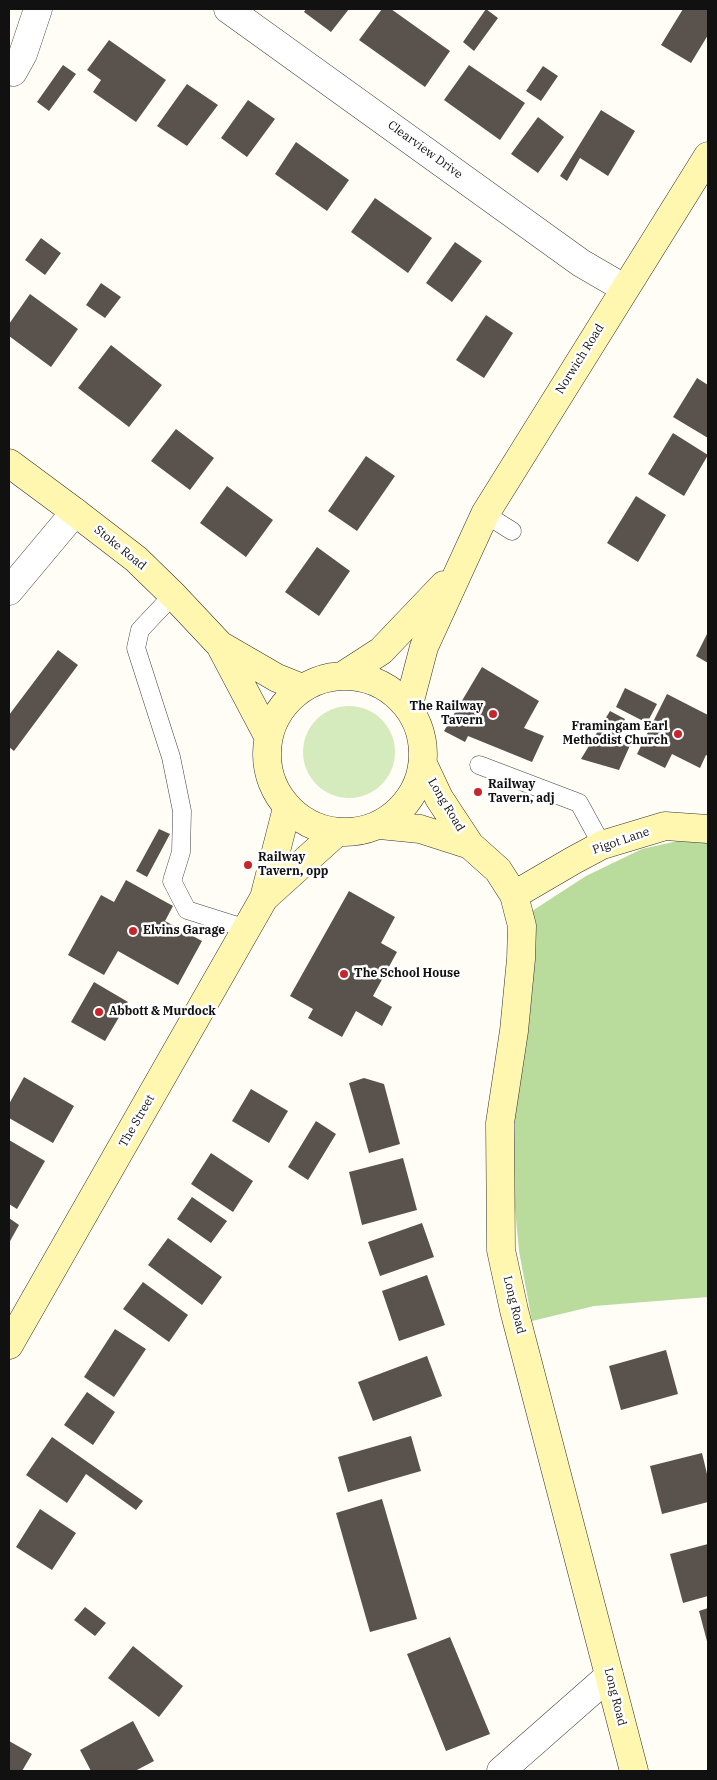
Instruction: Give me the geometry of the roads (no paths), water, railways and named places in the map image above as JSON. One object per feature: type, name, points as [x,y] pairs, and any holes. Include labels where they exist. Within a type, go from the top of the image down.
[{"type":"main road","name":"Norwich Road","points":[[408,708],[424,647],[485,514],[624,288],[708,156]]},
{"type":"main road","name":"Stoke Road","points":[[9,463],[136,559],[173,594],[220,645],[268,736]]},
{"type":"main road","name":"Norwich Road","points":[[344,675],[381,652],[460,567]]},
{"type":"main road","name":"Stoke Road","points":[[220,645],[277,678],[302,688]]},
{"type":"main road","points":[[344,675],[374,681],[390,690],[408,708],[421,734],[424,751],[423,764],[415,790],[403,806],[380,825],[356,833],[336,833],[312,826],[299,818],[276,795],[269,777],[266,751],[268,736],[281,708],[302,688],[316,680],[344,675]]},
{"type":"main road","name":"Long Road","points":[[423,764],[441,801],[470,845],[498,870],[514,895],[522,926],[521,959],[514,1031],[500,1123],[501,1250],[514,1310],[634,1771]]},
{"type":"main road","name":"The Street","points":[[9,1345],[264,898],[287,808]]},
{"type":"main road","name":"Long Road","points":[[380,825],[420,829],[470,845]]},
{"type":"main road","name":"Pigot Lane","points":[[514,895],[602,846],[665,826],[708,829]]},
{"type":"main road","name":"The Street","points":[[264,898],[336,833]]},
{"type":"street","points":[[10,74],[23,54],[38,9]]},
{"type":"street","name":"Clearview Drive","points":[[228,9],[581,263],[624,288]]},
{"type":"street","points":[[9,591],[75,512]]},
{"type":"street","points":[[501,1771],[610,1676]]},
{"type":"lane","points":[[485,514],[512,531]]},
{"type":"lane","points":[[173,594],[140,630],[136,648],[171,757],[182,811],[181,852],[172,881],[187,910],[247,929]]},
{"type":"lane","points":[[479,764],[579,803],[602,846]]},
{"type":"place","name":"The Railway Tavern","points":[[493,714]]},
{"type":"place","name":"Framingam Earl Methodist Church","points":[[678,734]]},
{"type":"place","name":"Railway Tavern, adj","points":[[478,792]]},
{"type":"place","name":"Railway Tavern, opp","points":[[248,865]]},
{"type":"place","name":"Elvins Garage","points":[[133,931]]},
{"type":"place","name":"The School House","points":[[344,974]]},
{"type":"place","name":"Abbott & Murdock","points":[[99,1012]]}]
